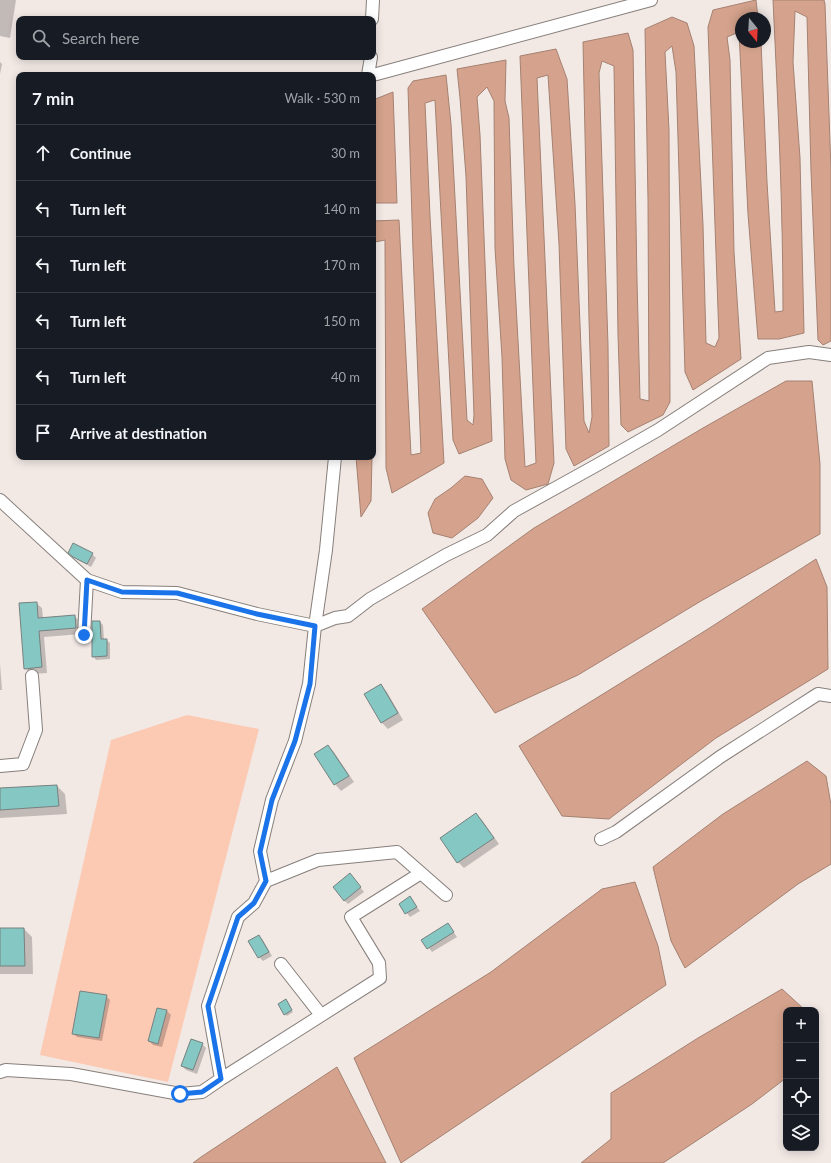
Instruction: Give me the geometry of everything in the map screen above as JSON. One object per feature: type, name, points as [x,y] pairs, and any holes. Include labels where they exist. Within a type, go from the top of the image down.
[{"type":"lane","points":[[372,16],[373,0]]},
{"type":"lane","points":[[376,74],[636,2],[651,0]]},
{"type":"lane","points":[[368,72],[370,60]]},
{"type":"lane","points":[[0,500],[87,580],[122,592],[177,593],[257,614],[315,626],[335,618],[348,616],[370,599],[446,555],[487,535],[514,511],[658,430],[768,358],[809,352],[831,355]]},
{"type":"lane","points":[[266,881],[260,852],[272,800],[295,741],[310,684],[315,626],[326,550],[335,460]]},
{"type":"lane","points":[[84,635],[87,580]]},
{"type":"lane","points":[[0,766],[23,764],[36,730],[32,676]]},
{"type":"lane","points":[[601,839],[616,832],[720,757],[818,694],[831,696]]},
{"type":"lane","points":[[221,1079],[208,1006],[238,917],[254,903],[266,881],[318,860],[397,852],[446,895]]},
{"type":"lane","points":[[0,1072],[6,1070],[71,1074],[180,1094],[202,1092],[380,978],[379,964],[351,917],[421,873]]},
{"type":"lane","points":[[280,964],[321,1015]]},
{"type":"shaded area","points":[[756,0],[757,12],[735,12],[735,34],[727,37],[730,60],[734,252],[741,359],[693,390],[685,372],[676,72],[672,46],[665,52],[669,130],[670,402],[663,415],[628,432],[621,425],[618,335],[614,66],[602,61],[599,73],[608,345],[609,446],[574,466],[566,449],[559,244],[548,75],[537,78],[554,463],[548,484],[526,490],[511,480],[505,459],[502,357],[495,248],[494,101],[487,87],[477,97],[480,135],[492,441],[459,454],[453,440],[435,100],[425,103],[444,463],[392,493],[386,468],[385,240],[376,242],[376,221],[399,220],[411,455],[421,453],[408,88],[413,81],[446,75],[451,124],[467,420],[473,425],[474,415],[466,176],[457,69],[506,60],[505,101],[509,118],[514,268],[525,467],[536,463],[520,56],[556,49],[567,79],[575,204],[584,421],[589,433],[592,417],[583,42],[628,33],[633,50],[640,399],[649,401],[645,29],[672,17],[687,23],[694,46],[703,225],[706,343],[715,347],[719,338],[708,27],[713,10]]},
{"type":"shaded area","points":[[773,0],[824,0],[831,170],[831,341],[823,345],[818,340],[811,171],[807,17],[795,11],[793,62],[800,158],[804,333],[779,339],[758,339],[748,214],[740,48],[761,48],[767,182],[775,312],[783,311],[780,156]]},
{"type":"shaded area","points":[[393,92],[397,203],[376,203],[376,99]]},
{"type":"shaded area","points":[[786,381],[812,381],[820,464],[820,534],[701,601],[578,675],[495,713],[422,609],[534,528],[703,428]]},
{"type":"shaded area","points":[[356,460],[372,460],[371,501],[361,517]]},
{"type":"shaded area","points":[[465,476],[482,479],[493,498],[478,518],[452,538],[433,533],[428,513],[435,499]]},
{"type":"shaded area","points":[[816,559],[827,587],[828,669],[716,738],[609,819],[562,816],[519,746],[708,629]]},
{"type":"shaded area","points":[[187,715],[259,729],[168,1082],[40,1055],[111,740]]},
{"type":"shaded area","points":[[807,761],[826,776],[831,805],[831,864],[798,884],[685,968],[671,941],[653,867],[723,814]]},
{"type":"shaded area","points":[[635,882],[658,946],[666,985],[401,1163],[354,1058],[491,972],[602,889]]},
{"type":"shaded area","points":[[782,989],[802,1007],[783,1007],[783,1080],[752,1104],[663,1163],[581,1163],[611,1139],[611,1093],[698,1038]]},
{"type":"shaded area","points":[[337,1067],[386,1163],[193,1163],[201,1157]]},
{"type":"building","points":[[73,543],[93,553],[87,564],[68,553]]},
{"type":"building","points":[[37,602],[38,618],[75,615],[76,628],[39,631],[42,667],[24,669],[19,603]]},
{"type":"building","points":[[92,621],[100,621],[101,639],[107,639],[107,656],[92,657]]},
{"type":"building","points":[[381,684],[398,713],[381,723],[364,694]]},
{"type":"building","points":[[328,745],[349,776],[334,785],[314,754]]},
{"type":"building","points":[[57,785],[59,806],[0,810],[0,788]]},
{"type":"building","points":[[476,813],[494,838],[457,863],[440,838]]},
{"type":"building","points":[[350,873],[361,887],[344,901],[333,887]]},
{"type":"building","points":[[410,896],[417,907],[405,914],[399,904]]},
{"type":"building","points":[[448,923],[454,932],[427,949],[421,940]]},
{"type":"building","points":[[0,928],[24,928],[25,966],[0,966]]},
{"type":"building","points":[[259,935],[269,952],[258,958],[248,941]]},
{"type":"building","points":[[80,991],[107,995],[99,1038],[72,1034]]},
{"type":"building","points":[[286,999],[292,1010],[284,1015],[278,1004]]},
{"type":"building","points":[[157,1008],[167,1010],[158,1044],[148,1041]]},
{"type":"building","points":[[191,1039],[203,1043],[193,1070],[181,1066]]},
{"type":"route","points":[[84,635],[87,580],[122,592],[177,593],[257,614],[315,626],[310,684],[295,741],[272,800],[260,852],[266,881],[254,903],[238,917],[208,1006],[221,1079],[202,1092],[180,1094]]}]
